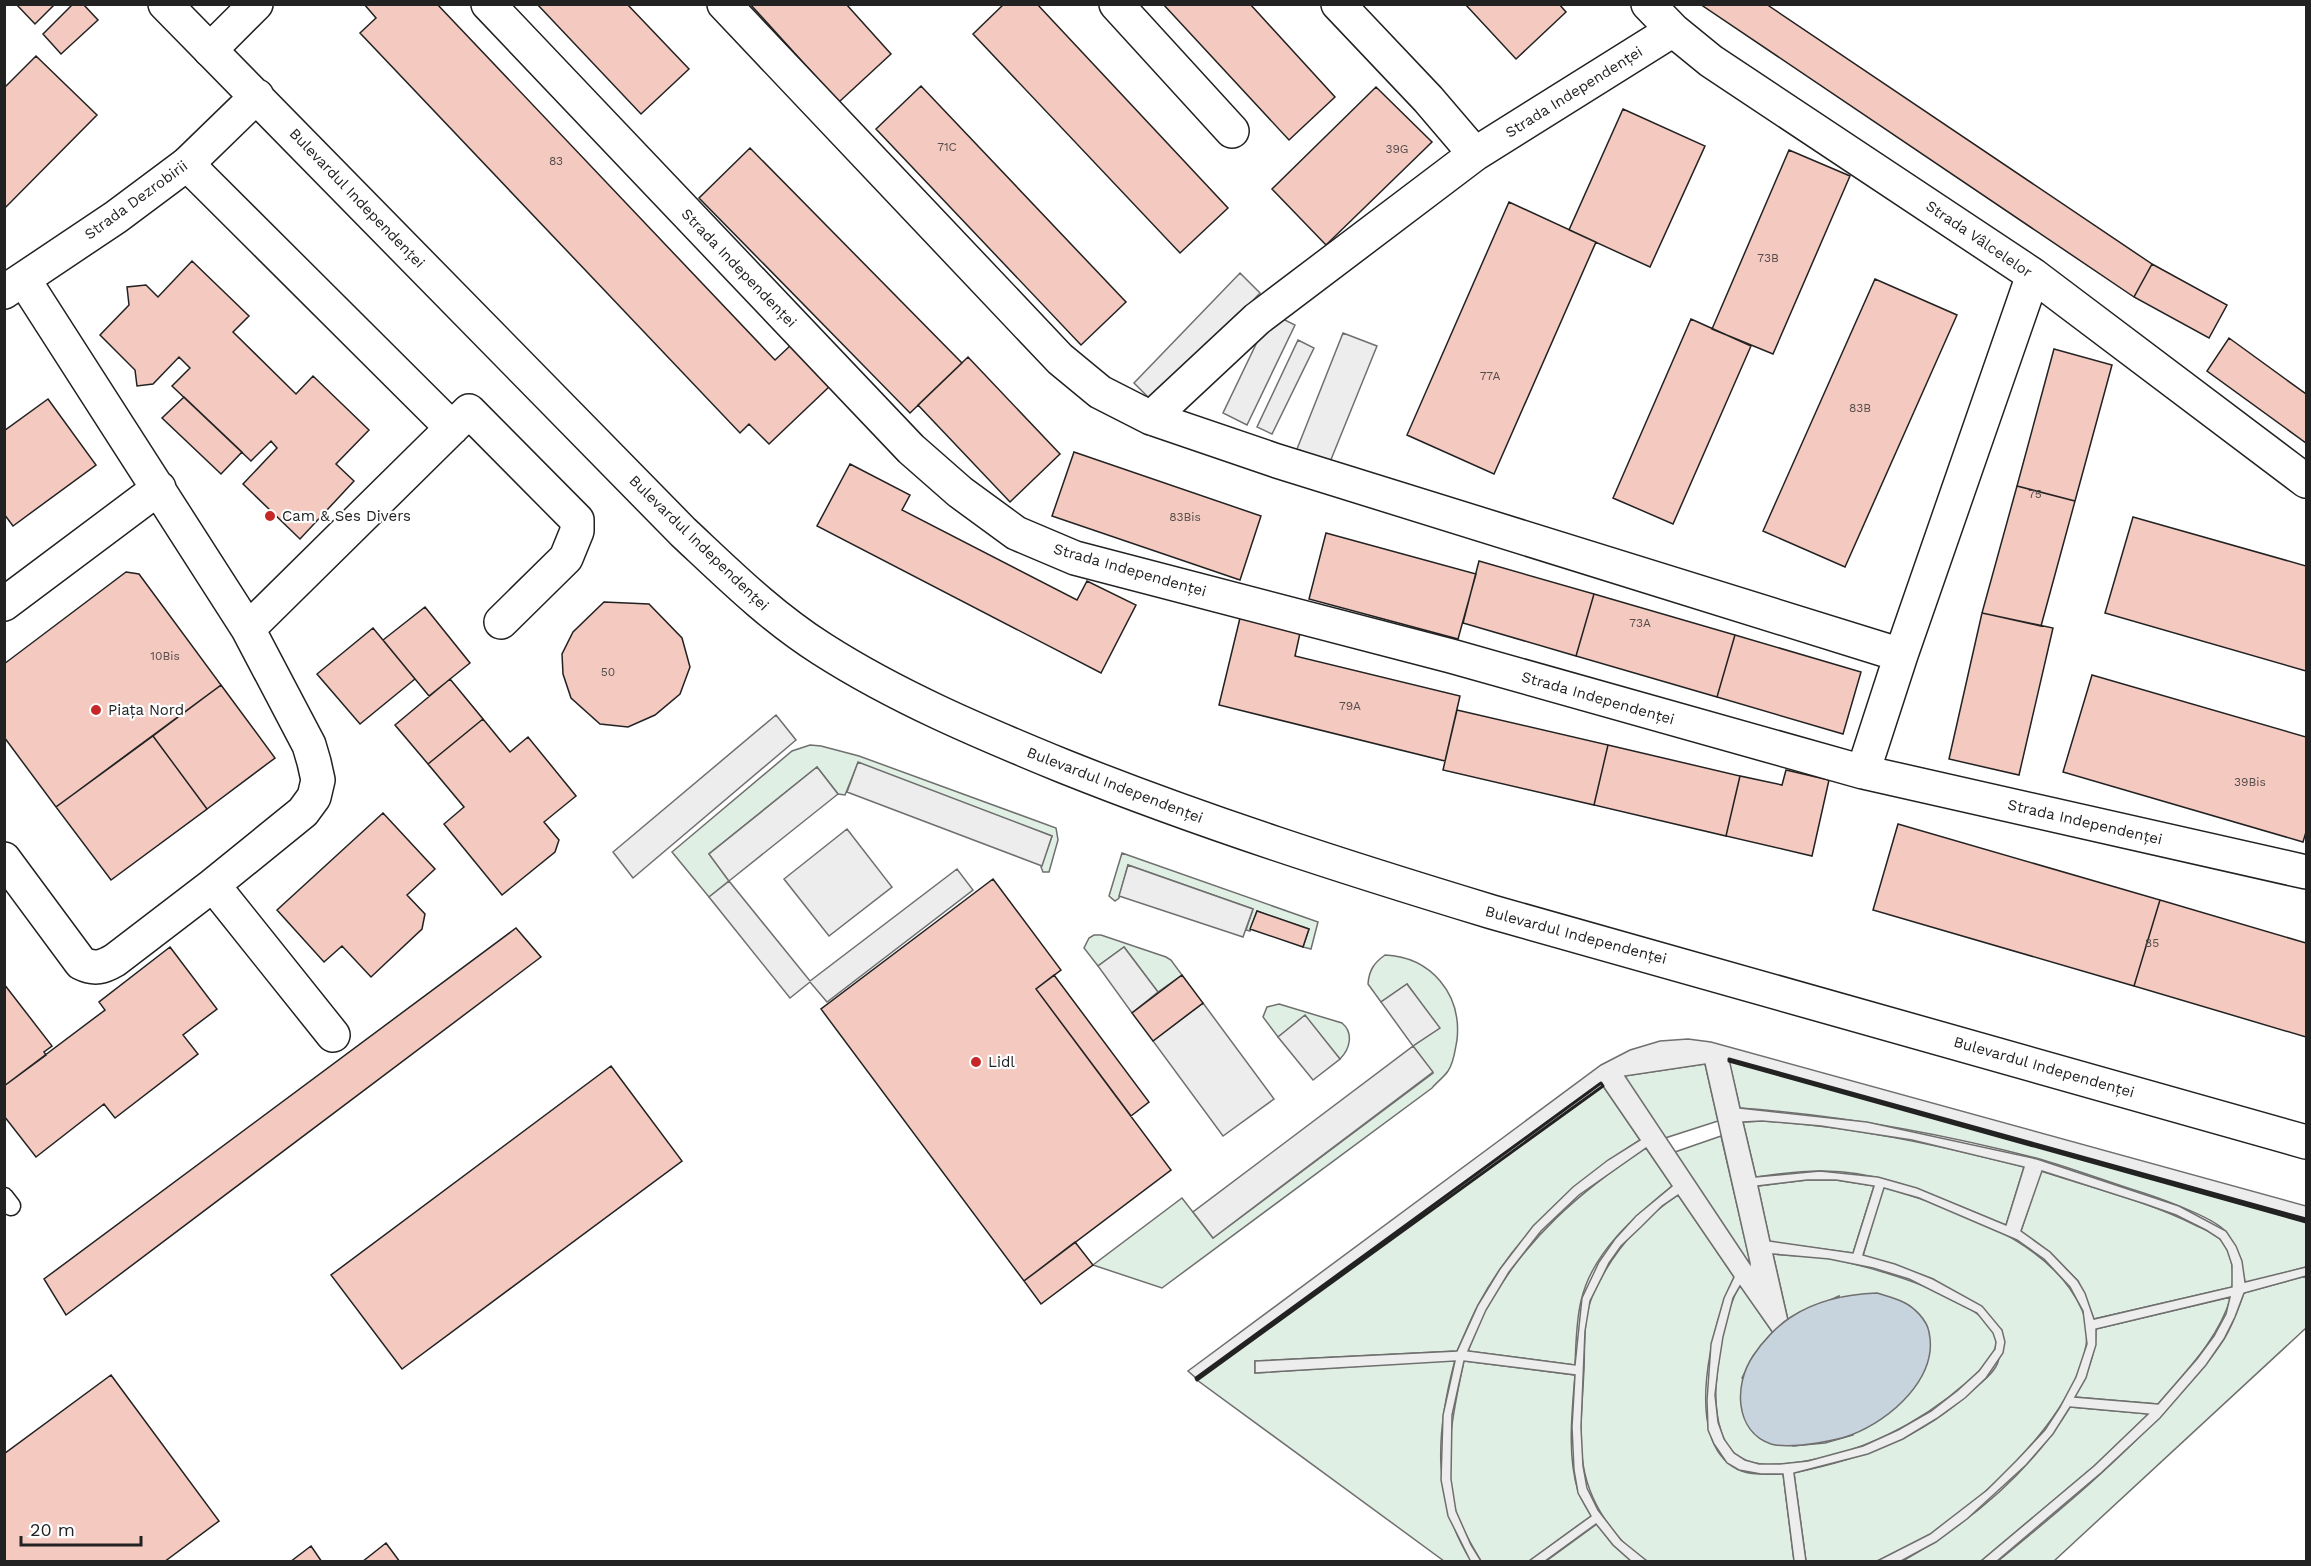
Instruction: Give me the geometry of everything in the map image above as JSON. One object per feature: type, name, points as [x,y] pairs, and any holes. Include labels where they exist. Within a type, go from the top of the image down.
[{"type":"street","name":"Bulevardul Independenței","points":[[165,4],[683,532],[761,606],[821,648],[902,695],[1031,753],[1113,786],[1187,814],[1377,877],[1492,912],[2307,1142]]},
{"type":"street","points":[[210,50],[256,4]]},
{"type":"street","name":"Strada Independenței","points":[[488,4],[911,449],[960,492],[1016,533],[1075,558],[1451,656],[1863,772],[2307,872]]},
{"type":"street","points":[[724,4],[1060,359],[1100,392],[1151,418],[1277,461],[1901,655]]},
{"type":"street","points":[[1116,4],[1232,131]]},
{"type":"street","points":[[1338,4],[1428,99],[1475,154]]},
{"type":"street","name":"Strada Vâlcelelor","points":[[1648,4],[1673,30],[1711,61],[2033,275],[2307,481]]},
{"type":"street","name":"Strada Independenței","points":[[1151,418],[1257,320],[1475,154],[1673,30]]},
{"type":"street","name":"Strada Dezrobirii","points":[[14,286],[116,217],[187,164],[257,96]]},
{"type":"street","points":[[187,164],[452,428]]},
{"type":"street","points":[[1863,772],[1901,655],[2033,275]]},
{"type":"street","points":[[4,859],[81,963],[99,968],[115,960],[303,812],[314,797],[318,780],[309,745],[248,629],[159,488],[14,286]]},
{"type":"street","points":[[248,629],[469,411],[577,520],[575,538],[566,558],[501,622]]},
{"type":"street","points":[[4,604],[159,488]]},
{"type":"street","points":[[213,885],[333,1035]]},
{"type":"green space","points":[[810,745],[859,756],[1056,828],[1058,840],[1049,872],[1043,872],[1041,867],[1052,836],[858,763],[845,795],[838,794],[817,767],[709,854],[729,881],[709,897],[672,852],[792,751]]},
{"type":"green space","points":[[1122,853],[1318,922],[1311,949],[1303,947],[1309,929],[1257,911],[1250,931],[1246,930],[1253,909],[1128,865],[1119,898],[1115,901],[1109,896]]},
{"type":"green space","points":[[1101,935],[1166,957],[1182,975],[1158,992],[1124,947],[1098,966],[1084,948],[1089,938]]},
{"type":"green space","points":[[1385,955],[1402,957],[1416,963],[1440,981],[1449,993],[1457,1023],[1457,1040],[1452,1064],[1445,1075],[1432,1088],[1162,1288],[1093,1265],[1182,1198],[1213,1238],[1433,1073],[1413,1046],[1439,1028],[1407,984],[1381,1002],[1368,984],[1373,967]]},
{"type":"green space","points":[[1279,1004],[1342,1023],[1348,1031],[1349,1041],[1340,1059],[1305,1016],[1278,1037],[1263,1017],[1267,1007]]},
{"type":"green space","points":[[1729,1061],[2306,1222],[2306,1267],[2245,1283],[2238,1256],[2229,1236],[2220,1226],[2182,1207],[2153,1196],[2036,1158],[1889,1126],[1815,1115],[1740,1108]]},
{"type":"green space","points":[[1705,1064],[1718,1121],[1665,1138],[1624,1076]]},
{"type":"green space","points":[[1603,1086],[1640,1140],[1592,1173],[1528,1233],[1493,1280],[1475,1311],[1457,1351],[1255,1361],[1255,1373],[1455,1360],[1444,1412],[1441,1463],[1443,1488],[1449,1513],[1458,1537],[1471,1561],[1444,1561],[1197,1380]]},
{"type":"green space","points":[[1762,1121],[1862,1132],[1959,1151],[2024,1167],[2006,1225],[1916,1189],[1869,1176],[1820,1171],[1756,1177],[1743,1122]]},
{"type":"green space","points":[[1721,1136],[1751,1266],[1675,1152]]},
{"type":"green space","points":[[1646,1148],[1672,1186],[1617,1236],[1595,1267],[1579,1309],[1575,1365],[1468,1351],[1486,1309],[1501,1284],[1536,1239],[1577,1199]]},
{"type":"green space","points":[[2041,1171],[2120,1195],[2177,1216],[2215,1235],[2230,1255],[2233,1274],[2232,1287],[2094,1319],[2078,1281],[2050,1252],[2021,1231]]},
{"type":"green space","points":[[1807,1180],[1836,1180],[1874,1186],[1853,1253],[1770,1242],[1758,1186]]},
{"type":"green space","points":[[1883,1187],[1968,1216],[2024,1245],[2048,1264],[2067,1285],[2082,1310],[2086,1343],[2075,1380],[2051,1419],[2019,1458],[1982,1494],[1944,1525],[1908,1548],[1878,1561],[1854,1563],[1806,1561],[1794,1473],[1844,1461],[1912,1434],[1954,1406],[1988,1377],[1999,1358],[2002,1330],[1933,1279],[1863,1256]]},
{"type":"green space","points":[[1678,1195],[1734,1277],[1718,1321],[1711,1349],[1706,1407],[1710,1433],[1720,1454],[1737,1469],[1754,1474],[1783,1474],[1794,1561],[1657,1563],[1645,1560],[1636,1555],[1615,1533],[1591,1494],[1585,1475],[1581,1435],[1585,1333],[1589,1305],[1599,1282],[1617,1253],[1639,1227]]},
{"type":"green space","points":[[1773,1254],[1825,1258],[1849,1263],[1926,1287],[1974,1312],[1990,1326],[1996,1342],[1993,1354],[1976,1374],[1948,1397],[1928,1412],[1886,1436],[1840,1453],[1792,1463],[1763,1464],[1741,1458],[1729,1448],[1721,1432],[1716,1394],[1723,1334],[1740,1285],[1773,1333],[1753,1356],[1742,1378],[1793,1446],[1825,1443],[1853,1435],[1839,1296],[1788,1320]]},
{"type":"green space","points":[[2306,1276],[2306,1328],[2054,1561],[1997,1562],[2067,1504],[2155,1421],[2207,1363],[2224,1339],[2233,1323],[2244,1293]]},
{"type":"green space","points":[[2231,1297],[2210,1341],[2158,1404],[2074,1397],[2090,1364],[2096,1329]]},
{"type":"green space","points":[[1464,1361],[1575,1375],[1571,1433],[1572,1463],[1578,1491],[1591,1516],[1529,1561],[1481,1561],[1456,1512],[1449,1456],[1453,1417]]},
{"type":"green space","points":[[2070,1407],[2149,1414],[2094,1466],[1981,1561],[1901,1562],[1950,1531],[1996,1495],[2036,1454]]},
{"type":"green space","points":[[1597,1524],[1613,1545],[1631,1561],[1545,1562]]},
{"type":"shaded area","points":[[1240,273],[1260,293],[1154,403],[1134,383]]},
{"type":"shaded area","points":[[1271,313],[1295,325],[1247,425],[1223,413]]},
{"type":"shaded area","points":[[1343,333],[1377,346],[1330,462],[1297,449]]},
{"type":"shaded area","points":[[1298,340],[1314,348],[1272,434],[1257,427]]},
{"type":"shaded area","points":[[776,715],[796,740],[633,878],[613,852]]},
{"type":"shaded area","points":[[858,762],[1052,836],[1042,866],[847,792]]},
{"type":"shaded area","points":[[817,767],[838,794],[729,881],[709,854]]},
{"type":"shaded area","points":[[847,829],[892,887],[829,936],[784,879]]},
{"type":"shaded area","points":[[1128,865],[1253,909],[1243,937],[1119,896]]},
{"type":"shaded area","points":[[957,869],[973,890],[827,1002],[810,982],[790,998],[709,897],[729,881],[810,981]]},
{"type":"shaded area","points":[[1124,947],[1158,992],[1132,1013],[1098,966]]},
{"type":"shaded area","points":[[1407,984],[1440,1028],[1413,1046],[1381,1002]]},
{"type":"shaded area","points":[[1203,1003],[1274,1099],[1223,1136],[1153,1041]]},
{"type":"shaded area","points":[[1305,1015],[1340,1059],[1313,1080],[1278,1037]]},
{"type":"shaded area","points":[[1688,1039],[1711,1042],[2306,1206],[2306,1219],[1729,1059],[1740,1108],[1867,1122],[2037,1159],[2179,1206],[2226,1231],[2242,1261],[2245,1282],[2306,1267],[2306,1276],[2244,1293],[2224,1339],[2206,1365],[2160,1418],[2101,1473],[1997,1561],[1981,1561],[2094,1466],[2148,1414],[2070,1407],[2053,1434],[2026,1465],[1967,1519],[1936,1542],[1901,1561],[1877,1561],[1930,1534],[1987,1490],[2017,1460],[2045,1430],[2060,1407],[2076,1377],[2087,1344],[2083,1311],[2070,1287],[2044,1259],[2017,1240],[1919,1198],[1884,1188],[1863,1255],[1895,1264],[1933,1279],[1982,1306],[2002,1330],[2005,1342],[2003,1353],[1986,1378],[1965,1398],[1903,1439],[1868,1454],[1794,1473],[1806,1561],[1794,1561],[1783,1474],[1761,1474],[1739,1470],[1727,1463],[1708,1430],[1707,1400],[1711,1344],[1724,1298],[1734,1277],[1678,1195],[1662,1206],[1621,1246],[1609,1263],[1590,1301],[1585,1331],[1581,1427],[1583,1466],[1587,1488],[1598,1510],[1621,1540],[1647,1561],[1631,1561],[1613,1545],[1596,1524],[1545,1561],[1529,1561],[1591,1516],[1578,1493],[1574,1470],[1572,1427],[1575,1375],[1464,1361],[1452,1415],[1451,1479],[1456,1511],[1481,1561],[1471,1562],[1448,1516],[1441,1480],[1443,1415],[1455,1361],[1255,1373],[1255,1361],[1457,1351],[1478,1305],[1500,1269],[1533,1226],[1573,1187],[1608,1160],[1640,1140],[1601,1083],[1196,1378],[1188,1371],[1601,1065],[1630,1050],[1660,1041]],"holes":[[[1705,1064],[1750,1264],[1625,1076]],[[1762,1121],[1821,1126],[1912,1140],[2024,1167],[2006,1225],[1917,1188],[1878,1177],[1820,1171],[1756,1177],[1743,1122]],[[1646,1148],[1672,1186],[1636,1216],[1615,1239],[1599,1262],[1582,1298],[1575,1365],[1468,1351],[1486,1310],[1509,1272],[1541,1231],[1579,1195]],[[2042,1171],[2176,1215],[2206,1230],[2220,1239],[2227,1250],[2232,1265],[2232,1287],[2094,1319],[2078,1281],[2050,1252],[2021,1231]],[[1807,1180],[1836,1180],[1874,1186],[1853,1253],[1770,1241],[1758,1186]],[[1773,1254],[1829,1259],[1873,1268],[1909,1279],[1977,1313],[1993,1333],[1996,1342],[1995,1349],[1979,1371],[1957,1391],[1931,1411],[1898,1430],[1863,1446],[1808,1461],[1759,1464],[1745,1460],[1734,1453],[1724,1439],[1718,1422],[1715,1395],[1723,1337],[1733,1298],[1740,1286],[1773,1333],[1788,1320]],[[2230,1297],[2226,1314],[2214,1336],[2158,1404],[2075,1397],[2086,1378],[2096,1345],[2096,1329]]]},
{"type":"shaded area","points":[[1413,1046],[1433,1072],[1213,1238],[1193,1212]]},
{"type":"shaded area","points":[[1877,1293],[1907,1304],[1919,1314],[1928,1327],[1930,1349],[1927,1365],[1909,1395],[1881,1419],[1839,1439],[1779,1446],[1759,1438],[1744,1418],[1741,1393],[1747,1367],[1761,1345],[1786,1321],[1811,1306],[1843,1297]]},
{"type":"building","points":[[16,4],[55,4],[35,24]]},
{"type":"building","points":[[73,4],[83,4],[98,20],[61,54],[43,34]]},
{"type":"building","points":[[364,4],[437,4],[775,360],[791,345],[830,386],[769,444],[749,424],[740,433],[360,33],[376,18]]},
{"type":"building","points":[[537,4],[627,4],[689,69],[641,114]]},
{"type":"building","points":[[750,4],[846,4],[891,54],[839,102]]},
{"type":"building","points":[[1004,4],[1037,4],[1228,208],[1180,253],[973,34]]},
{"type":"building","points":[[1163,4],[1250,4],[1335,97],[1289,140]]},
{"type":"building","points":[[1465,4],[1559,4],[1566,12],[1516,59]]},
{"type":"building","points":[[1700,4],[1766,4],[2152,264],[2134,297]]},
{"type":"building","points":[[36,56],[97,115],[4,209],[4,88]]},
{"type":"building","points":[[921,86],[1126,302],[1081,345],[876,129]]},
{"type":"building","points":[[1376,87],[1432,142],[1326,245],[1272,189]]},
{"type":"building","points":[[1623,109],[1705,146],[1650,267],[1569,230]]},
{"type":"building","points":[[750,148],[962,363],[910,413],[699,198]]},
{"type":"building","points":[[1789,150],[1850,176],[1773,354],[1712,329]]},
{"type":"building","points":[[1509,202],[1596,242],[1494,474],[1407,435]]},
{"type":"building","points":[[192,261],[249,316],[233,332],[296,394],[313,376],[369,430],[336,464],[354,481],[300,539],[243,484],[277,448],[271,441],[251,461],[172,386],[190,368],[179,357],[153,384],[137,386],[135,370],[100,335],[129,305],[127,287],[146,285],[158,297]]},
{"type":"building","points":[[2152,264],[2227,305],[2209,338],[2134,297]]},
{"type":"building","points":[[1875,279],[1957,315],[1845,567],[1763,531]]},
{"type":"building","points":[[1691,319],[1751,346],[1673,524],[1613,498]]},
{"type":"building","points":[[2229,338],[2306,394],[2306,443],[2207,371]]},
{"type":"building","points":[[2054,349],[2112,365],[2075,501],[2017,486]]},
{"type":"building","points":[[968,357],[1060,454],[1010,502],[918,405]]},
{"type":"building","points":[[184,397],[242,452],[221,474],[162,418]]},
{"type":"building","points":[[48,399],[96,465],[13,526],[4,514],[4,431]]},
{"type":"building","points":[[1074,452],[1261,516],[1240,580],[1052,516]]},
{"type":"building","points":[[850,464],[910,495],[902,510],[1077,600],[1087,581],[1136,605],[1101,673],[817,526]]},
{"type":"building","points":[[2017,486],[2075,501],[2041,626],[1982,613]]},
{"type":"building","points":[[2133,517],[2306,566],[2306,671],[2105,613]]},
{"type":"building","points":[[1326,533],[1476,574],[1458,639],[1309,599]]},
{"type":"building","points":[[1479,561],[1594,594],[1576,656],[1463,623]]},
{"type":"building","name":"Piața Nord","points":[[126,572],[139,574],[221,685],[56,807],[4,737],[4,664]]},
{"type":"building","points":[[1594,594],[1735,635],[1717,697],[1576,656]]},
{"type":"building","points":[[604,602],[649,604],[682,638],[690,667],[680,694],[655,715],[628,727],[600,724],[571,698],[563,674],[562,654],[573,632]]},
{"type":"building","points":[[425,607],[470,663],[429,696],[383,640]]},
{"type":"building","points":[[1982,613],[2053,628],[2019,775],[1949,759]]},
{"type":"building","points":[[1240,618],[1300,633],[1295,656],[1460,696],[1445,761],[1219,705]]},
{"type":"building","points":[[373,628],[415,679],[360,724],[317,674]]},
{"type":"building","points":[[1735,635],[1861,672],[1843,734],[1717,697]]},
{"type":"building","points":[[2092,675],[2306,737],[2306,832],[2303,842],[2063,772]]},
{"type":"building","points":[[450,679],[483,719],[428,764],[395,725]]},
{"type":"building","points":[[221,685],[275,758],[207,809],[153,736]]},
{"type":"building","points":[[1457,710],[1608,745],[1594,805],[1443,770]]},
{"type":"building","points":[[483,719],[510,752],[528,737],[576,796],[544,822],[559,840],[555,852],[502,895],[444,824],[464,807],[428,764]]},
{"type":"building","points":[[153,736],[207,809],[111,880],[56,807]]},
{"type":"building","points":[[1608,745],[1740,776],[1726,836],[1594,805]]},
{"type":"building","points":[[1786,770],[1829,780],[1812,856],[1726,836],[1740,776],[1782,785]]},
{"type":"building","points":[[383,813],[435,869],[407,895],[425,914],[422,929],[371,977],[342,946],[324,962],[277,910]]},
{"type":"building","points":[[1898,824],[2160,900],[2134,986],[1873,910]]},
{"type":"building","name":"Lidl","points":[[993,879],[1061,970],[1036,989],[1171,1170],[1024,1281],[821,1009]]},
{"type":"building","points":[[2160,900],[2306,943],[2306,1037],[2134,986]]},
{"type":"building","points":[[1257,911],[1309,929],[1303,947],[1250,929]]},
{"type":"building","points":[[516,928],[541,957],[66,1315],[44,1279]]},
{"type":"building","points":[[170,947],[217,1009],[183,1035],[198,1054],[115,1118],[104,1104],[36,1157],[4,1116],[4,1086],[105,1010],[99,1002]]},
{"type":"building","points":[[1054,975],[1149,1102],[1131,1116],[1036,989]]},
{"type":"building","points":[[1182,975],[1203,1003],[1153,1041],[1132,1013]]},
{"type":"building","points":[[4,984],[52,1046],[44,1052],[46,1055],[4,1086]]},
{"type":"building","points":[[611,1066],[682,1161],[402,1369],[331,1275]]},
{"type":"building","points":[[1075,1242],[1093,1265],[1041,1304],[1024,1281]]},
{"type":"building","points":[[111,1375],[219,1521],[164,1562],[4,1562],[4,1454]]},
{"type":"building","points":[[386,1543],[400,1562],[362,1562]]},
{"type":"building","points":[[311,1546],[322,1562],[290,1562]]},
{"type":"wall","points":[[2306,1219],[1729,1059],[1729,1061],[2306,1222]]},
{"type":"wall","points":[[1601,1083],[1603,1086],[1197,1380],[1196,1378],[1601,1083]]},
{"type":"place","name":"Cam & Ses Divers","points":[[270,516]]},
{"type":"place","name":"Piața Nord","points":[[96,710]]},
{"type":"place","name":"Lidl","points":[[976,1062]]}]
